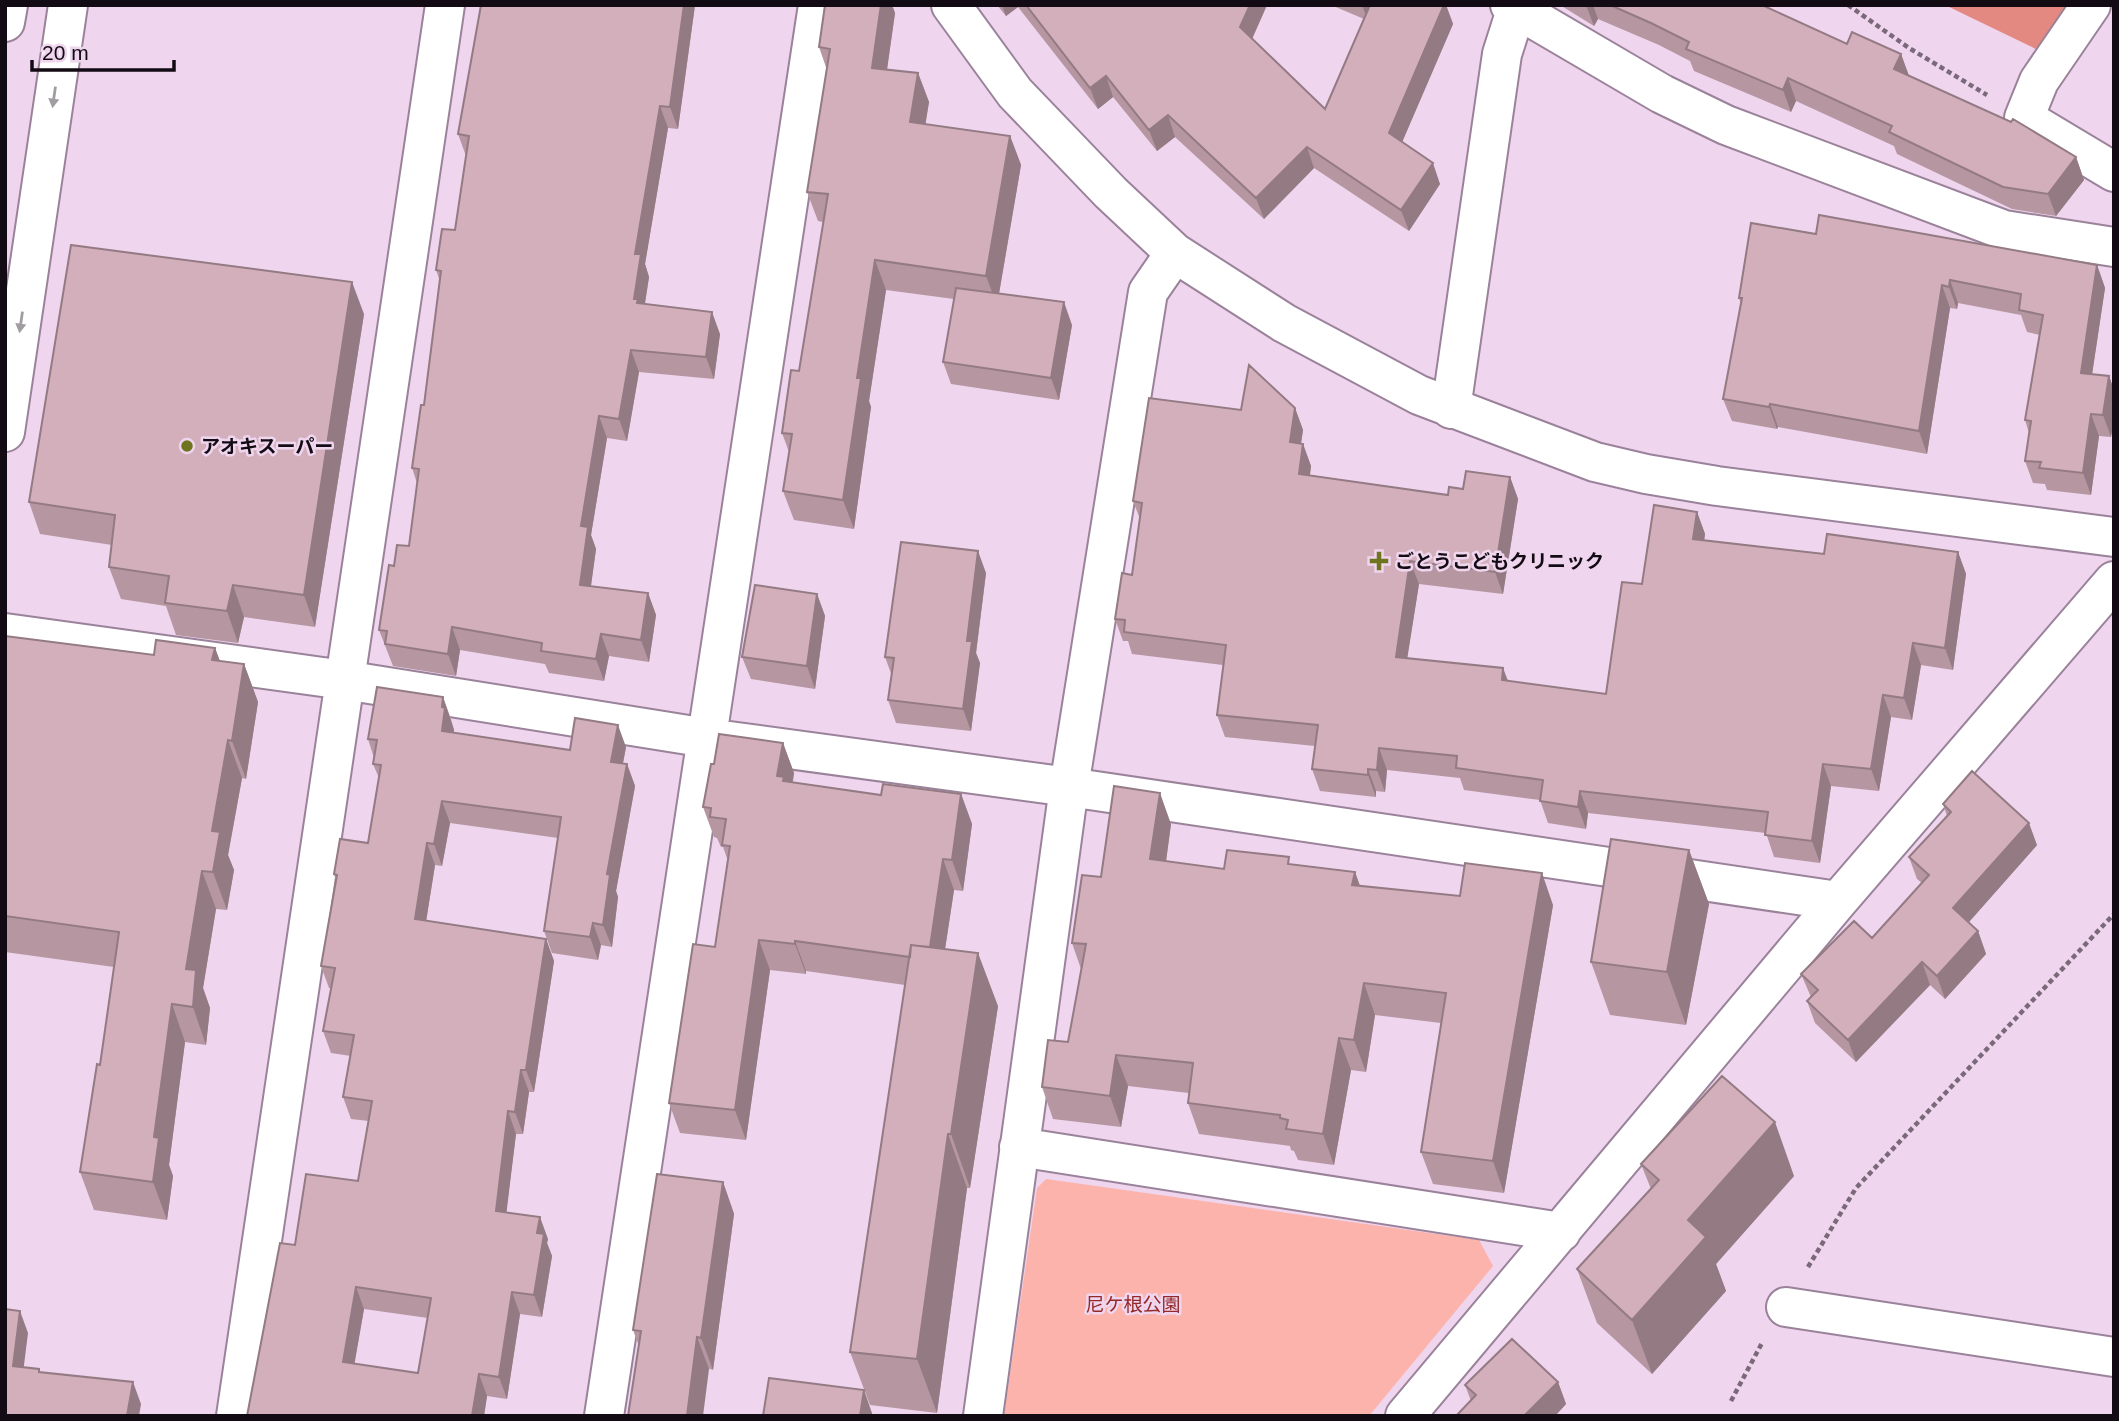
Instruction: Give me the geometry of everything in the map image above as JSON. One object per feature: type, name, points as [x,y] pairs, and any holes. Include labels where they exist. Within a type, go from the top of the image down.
[{"type":"street","points":[[5,22],[8,5]]},
{"type":"street","points":[[5,432],[68,5]]},
{"type":"street","points":[[236,1416],[445,5]]},
{"type":"street","points":[[604,1416],[818,5]]},
{"type":"street","points":[[951,5],[1015,93],[1111,193],[1175,253],[1284,323],[1419,395],[1595,462],[1646,474],[1717,486],[2114,537]]},
{"type":"street","points":[[2091,5],[2039,81],[2024,118],[2114,172]]},
{"type":"street","points":[[1451,409],[1502,54],[1513,7],[1662,94],[1727,125],[2004,230],[2114,247]]},
{"type":"street","points":[[983,1416],[1069,787],[1148,292],[1175,253]]},
{"type":"street","points":[[1405,1416],[1838,901],[2114,581]]},
{"type":"street","points":[[5,633],[344,680],[707,738],[1069,787],[1838,901]]},
{"type":"street","points":[[1019,1147],[1562,1232]]},
{"type":"street","points":[[1786,1307],[2114,1357]]},
{"type":"path","points":[[1848,5],[1909,48],[2024,118]]},
{"type":"path","points":[[1731,1401],[1756,1352],[1786,1307],[1856,1188],[2114,914]]},
{"type":"green space","name":"尼ケ根公園","points":[[1046,1179],[1479,1240],[1493,1266],[1369,1416],[1004,1416],[1037,1188]]},
{"type":"shaded area","points":[[1945,5],[2069,5],[2040,51]]},
{"type":"building","points":[[481,5],[684,5],[670,107],[660,106],[635,254],[641,254],[634,299],[638,299],[637,303],[712,312],[706,357],[631,350],[619,419],[599,416],[581,526],[588,527],[580,585],[648,593],[641,640],[601,634],[596,659],[541,651],[542,643],[452,627],[448,654],[385,644],[387,631],[379,630],[389,565],[394,566],[397,545],[409,546],[419,469],[412,468],[421,405],[424,405],[441,271],[436,270],[442,229],[455,230],[469,136],[458,134]]},
{"type":"building","points":[[825,5],[881,5],[872,68],[918,73],[910,122],[1010,136],[986,276],[875,260],[857,378],[861,378],[843,500],[783,491],[792,434],[782,433],[791,370],[799,371],[828,194],[807,192],[830,49],[819,47]]},
{"type":"building","points":[[1026,5],[1250,5],[1240,27],[1325,109],[1370,5],[1444,5],[1389,133],[1433,163],[1401,210],[1307,147],[1256,198],[1168,115],[1149,130],[1106,76],[1090,88]]},
{"type":"building","points":[[1610,5],[1762,5],[1847,44],[1852,32],[1901,54],[1894,69],[2011,122],[2013,119],[2076,157],[2048,194],[2003,187],[1889,132],[1892,126],[1788,78],[1783,90],[1686,49],[1689,42]]},
{"type":"building","points":[[1819,215],[2097,265],[2081,373],[2109,376],[2103,415],[2091,414],[2083,473],[2039,468],[2041,462],[2025,461],[2031,421],[2025,420],[2043,315],[2019,310],[2021,294],[1950,280],[1949,287],[1942,285],[1919,431],[1770,404],[1769,407],[1723,399],[1742,298],[1739,298],[1751,223],[1816,234]]},
{"type":"building","points":[[71,245],[352,282],[304,595],[233,585],[227,611],[165,603],[169,576],[109,567],[115,515],[29,502]]},
{"type":"building","points":[[956,288],[1064,302],[1051,378],[943,362]]},
{"type":"building","points":[[1249,365],[1295,408],[1290,442],[1303,444],[1299,474],[1448,495],[1449,487],[1463,489],[1466,471],[1510,477],[1495,572],[1410,561],[1396,657],[1503,668],[1502,680],[1606,694],[1622,582],[1642,584],[1654,505],[1697,512],[1693,539],[1824,554],[1827,534],[1958,552],[1945,648],[1913,643],[1904,698],[1883,695],[1871,769],[1823,764],[1812,841],[1765,835],[1768,812],[1580,791],[1578,807],[1540,801],[1543,780],[1456,768],[1457,756],[1379,748],[1377,770],[1368,769],[1368,775],[1312,769],[1318,725],[1217,715],[1226,645],[1124,632],[1125,620],[1115,619],[1122,573],[1132,575],[1142,503],[1133,501],[1149,398],[1241,410]]},
{"type":"building","points":[[901,542],[978,551],[967,641],[972,641],[963,709],[888,700],[894,658],[885,657]]},
{"type":"building","points":[[755,585],[817,594],[807,666],[742,657]]},
{"type":"building","points":[[5,636],[154,655],[156,640],[215,648],[212,660],[244,664],[232,741],[228,740],[212,831],[220,832],[213,872],[202,871],[186,969],[196,970],[193,1007],[172,1004],[154,1137],[159,1138],[153,1182],[80,1172],[97,1064],[100,1065],[119,932],[5,916]]},
{"type":"building","points":[[377,687],[443,697],[442,707],[445,708],[442,731],[570,750],[575,718],[618,725],[611,762],[627,764],[607,874],[610,875],[603,925],[593,923],[590,937],[544,931],[561,817],[442,801],[434,844],[427,843],[415,919],[546,939],[526,1070],[521,1070],[515,1112],[508,1111],[496,1211],[540,1217],[537,1233],[544,1234],[534,1295],[512,1292],[499,1377],[479,1374],[472,1416],[247,1416],[280,1243],[295,1245],[306,1174],[358,1181],[372,1101],[343,1097],[354,1035],[323,1031],[335,968],[321,966],[337,875],[334,874],[340,839],[368,843],[381,765],[373,764],[377,740],[368,739]],"holes":[[[356,1287],[431,1298],[418,1373],[343,1362]]]},
{"type":"building","points":[[719,734],[783,743],[777,776],[784,777],[783,781],[881,795],[883,784],[961,794],[952,860],[943,859],[930,947],[911,945],[910,957],[795,941],[795,944],[759,940],[735,1110],[669,1103],[693,944],[715,947],[730,846],[722,845],[726,819],[710,817],[711,808],[703,807]]},
{"type":"building","points":[[1972,771],[2029,823],[1953,908],[1978,931],[1937,976],[1922,962],[1848,1040],[1807,1001],[1818,990],[1801,974],[1854,921],[1872,938],[1929,875],[1909,857],[1951,812],[1943,804]]},
{"type":"building","points":[[1114,786],[1160,793],[1150,859],[1224,869],[1227,850],[1289,857],[1288,864],[1355,872],[1352,885],[1460,896],[1465,863],[1542,873],[1493,1161],[1421,1152],[1446,993],[1364,983],[1354,1040],[1339,1038],[1323,1134],[1286,1129],[1288,1120],[1280,1118],[1280,1115],[1188,1103],[1193,1063],[1116,1055],[1110,1096],[1042,1087],[1048,1040],[1068,1042],[1086,944],[1072,943],[1082,875],[1101,877]]},
{"type":"building","points":[[1611,839],[1689,850],[1667,972],[1591,962]]},
{"type":"building","points":[[911,945],[978,953],[951,1134],[948,1134],[917,1359],[850,1352]]},
{"type":"building","points":[[1722,1076],[1775,1122],[1688,1220],[1706,1237],[1632,1320],[1577,1269],[1659,1180],[1641,1164]]},
{"type":"building","points":[[657,1174],[723,1182],[701,1338],[697,1337],[687,1416],[628,1416],[641,1331],[633,1330]]},
{"type":"building","points":[[5,1309],[20,1311],[13,1366],[39,1369],[39,1372],[133,1382],[127,1416],[5,1416]]},
{"type":"building","points":[[1512,1339],[1558,1382],[1524,1416],[1456,1416],[1476,1395],[1465,1385]]},
{"type":"building","points":[[769,1378],[864,1390],[860,1416],[763,1416]]},
{"type":"place","name":"アオキスーパー","points":[[187,446]]},
{"type":"place","name":"ごとうこどもクリニック","points":[[1379,561]]}]
